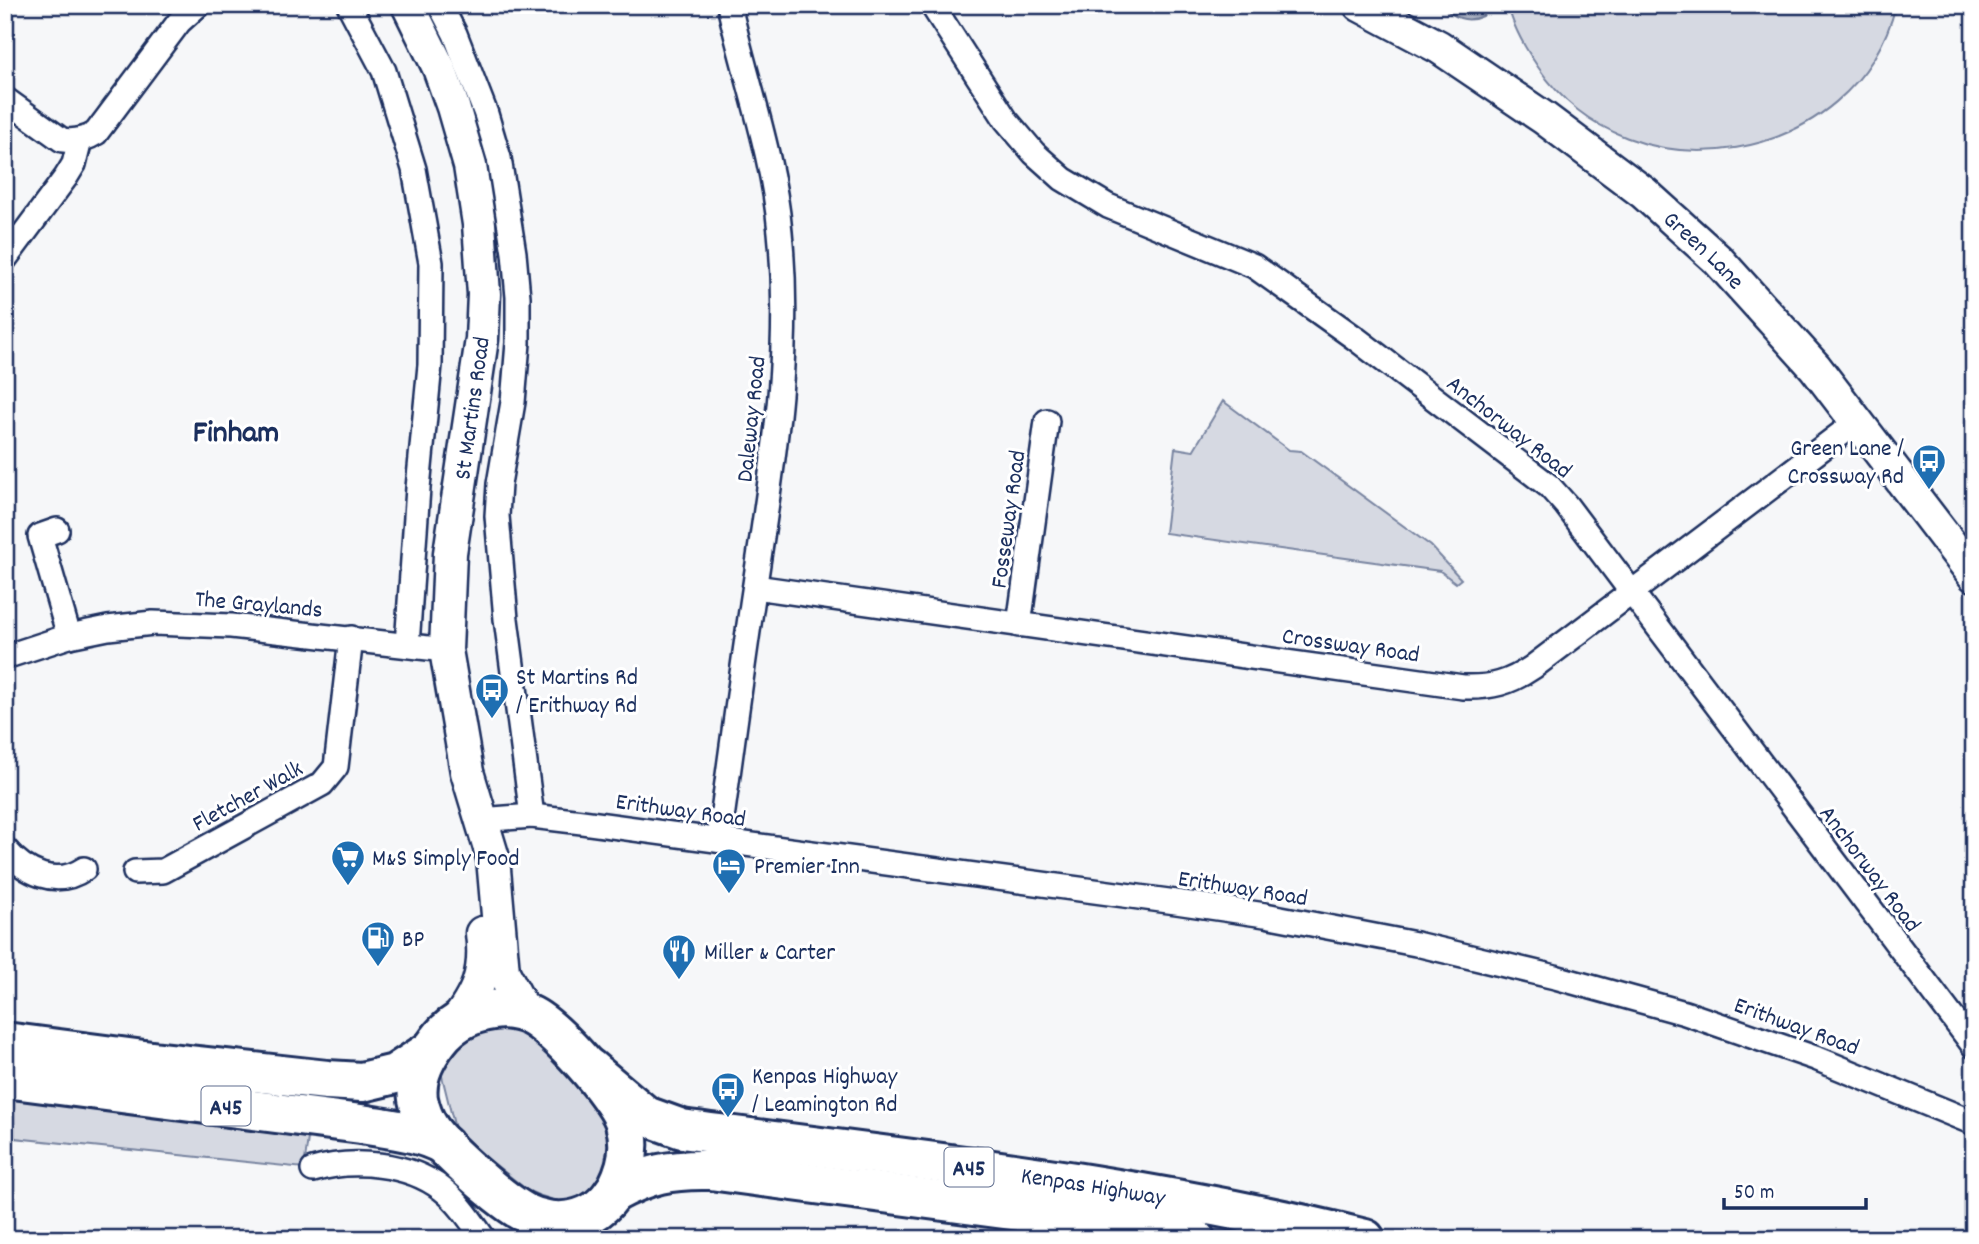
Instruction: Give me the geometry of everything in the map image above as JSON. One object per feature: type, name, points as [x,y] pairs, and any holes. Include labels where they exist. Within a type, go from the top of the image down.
[{"type":"highway","points":[[503,1009],[530,1015],[589,1068],[619,1108],[628,1137],[627,1164],[597,1214],[569,1221],[555,1221],[525,1213],[488,1186],[444,1145],[424,1119],[418,1096],[418,1079],[442,1039],[486,1010],[503,1009]]},
{"type":"highway","name":"A45","points":[[5,1042],[152,1061],[362,1082],[395,1074],[442,1039]]},
{"type":"highway","name":"Kenpas Highway","points":[[589,1068],[646,1116],[682,1129],[1127,1189],[1192,1200],[1365,1239]]},
{"type":"highway","name":"A45","points":[[5,1078],[411,1131],[444,1145]]},
{"type":"highway","name":"Kenpas Highway","points":[[597,1214],[633,1182],[660,1172],[710,1170],[1080,1219],[1195,1239]]},
{"type":"main road","name":"St Martins Road","points":[[408,5],[439,68],[461,133],[475,192],[484,294],[480,366],[450,553],[446,650],[467,772],[493,858],[503,972],[519,1002],[530,1015]]},
{"type":"main road","name":"Green Lane","points":[[1360,5],[1439,47],[1544,118],[1644,192],[1718,260],[1815,367],[1974,575]]},
{"type":"main road","name":"St Martins Road","points":[[442,1039],[468,1007],[484,968],[475,863],[480,820]]},
{"type":"main road","points":[[525,1213],[554,1239]]},
{"type":"street","points":[[5,99],[62,140],[80,140],[96,133],[179,22],[198,5]]},
{"type":"street","name":"St Martins Road","points":[[349,5],[370,41],[391,94],[414,169],[431,263],[430,365],[407,645]]},
{"type":"street","name":"St Martins Road","points":[[440,5],[460,45],[486,114],[499,158],[514,253],[518,343],[513,402],[499,484],[497,516],[506,619],[532,816]]},
{"type":"street","name":"Daleway Road","points":[[719,841],[780,414],[784,360],[780,230],[768,158],[729,5]]},
{"type":"street","name":"Anchorway Road","points":[[932,5],[1006,120],[1047,166],[1092,198],[1254,266],[1296,294],[1549,486],[1974,1046]]},
{"type":"street","points":[[5,259],[70,170],[80,140]]},
{"type":"street","name":"Fosseway Road","points":[[1019,625],[1047,421]]},
{"type":"street","name":"Crossway Road","points":[[755,587],[1481,687],[1506,683],[1520,676],[1858,421]]},
{"type":"street","points":[[57,530],[40,536],[69,636]]},
{"type":"street","name":"The Graylands","points":[[8,656],[69,636],[153,623],[196,623],[446,650]]},
{"type":"street","name":"Fletcher Walk","points":[[135,872],[163,871],[323,784],[336,767],[351,638]]},
{"type":"street","name":"Erithway Road","points":[[480,820],[532,816],[1252,914],[1416,944],[1555,977],[1685,1013],[1818,1059],[1974,1124]]},
{"type":"street","points":[[5,849],[19,864],[43,876],[69,877],[84,869]]},
{"type":"street","points":[[313,1170],[329,1165],[370,1164],[413,1173],[444,1190],[484,1239]]},
{"type":"shaded area","points":[[1508,5],[1896,5],[1873,60],[1836,102],[1789,131],[1737,148],[1681,150],[1627,138],[1578,110],[1533,60],[1516,30]]},
{"type":"shaded area","points":[[1223,401],[1289,450],[1301,451],[1431,546],[1461,579],[1456,583],[1440,571],[1165,533],[1175,448],[1193,451]]},
{"type":"shaded area","points":[[510,1028],[531,1037],[593,1096],[610,1124],[608,1167],[592,1192],[574,1201],[560,1202],[527,1190],[456,1133],[439,1064],[470,1036]]},
{"type":"shaded area","points":[[5,1097],[308,1138],[304,1168],[5,1137]]},
{"type":"water","points":[[1441,5],[1488,5],[1483,16],[1465,19],[1455,16]]},
{"type":"place","name":"Green Lane / Crossway Rd","points":[[1929,491]]},
{"type":"place","name":"St Martins Rd / Erithway Rd","points":[[492,720]]},
{"type":"place","name":"M&S Simply Food","points":[[348,887]]},
{"type":"place","name":"Premier Inn","points":[[729,895]]},
{"type":"place","name":"BP","points":[[378,968]]},
{"type":"place","name":"Miller & Carter","points":[[679,981]]},
{"type":"place","name":"Kenpas Highway / Leamington Rd","points":[[728,1119]]},
{"type":"district","name":"Finham","points":[[236,430]]}]
